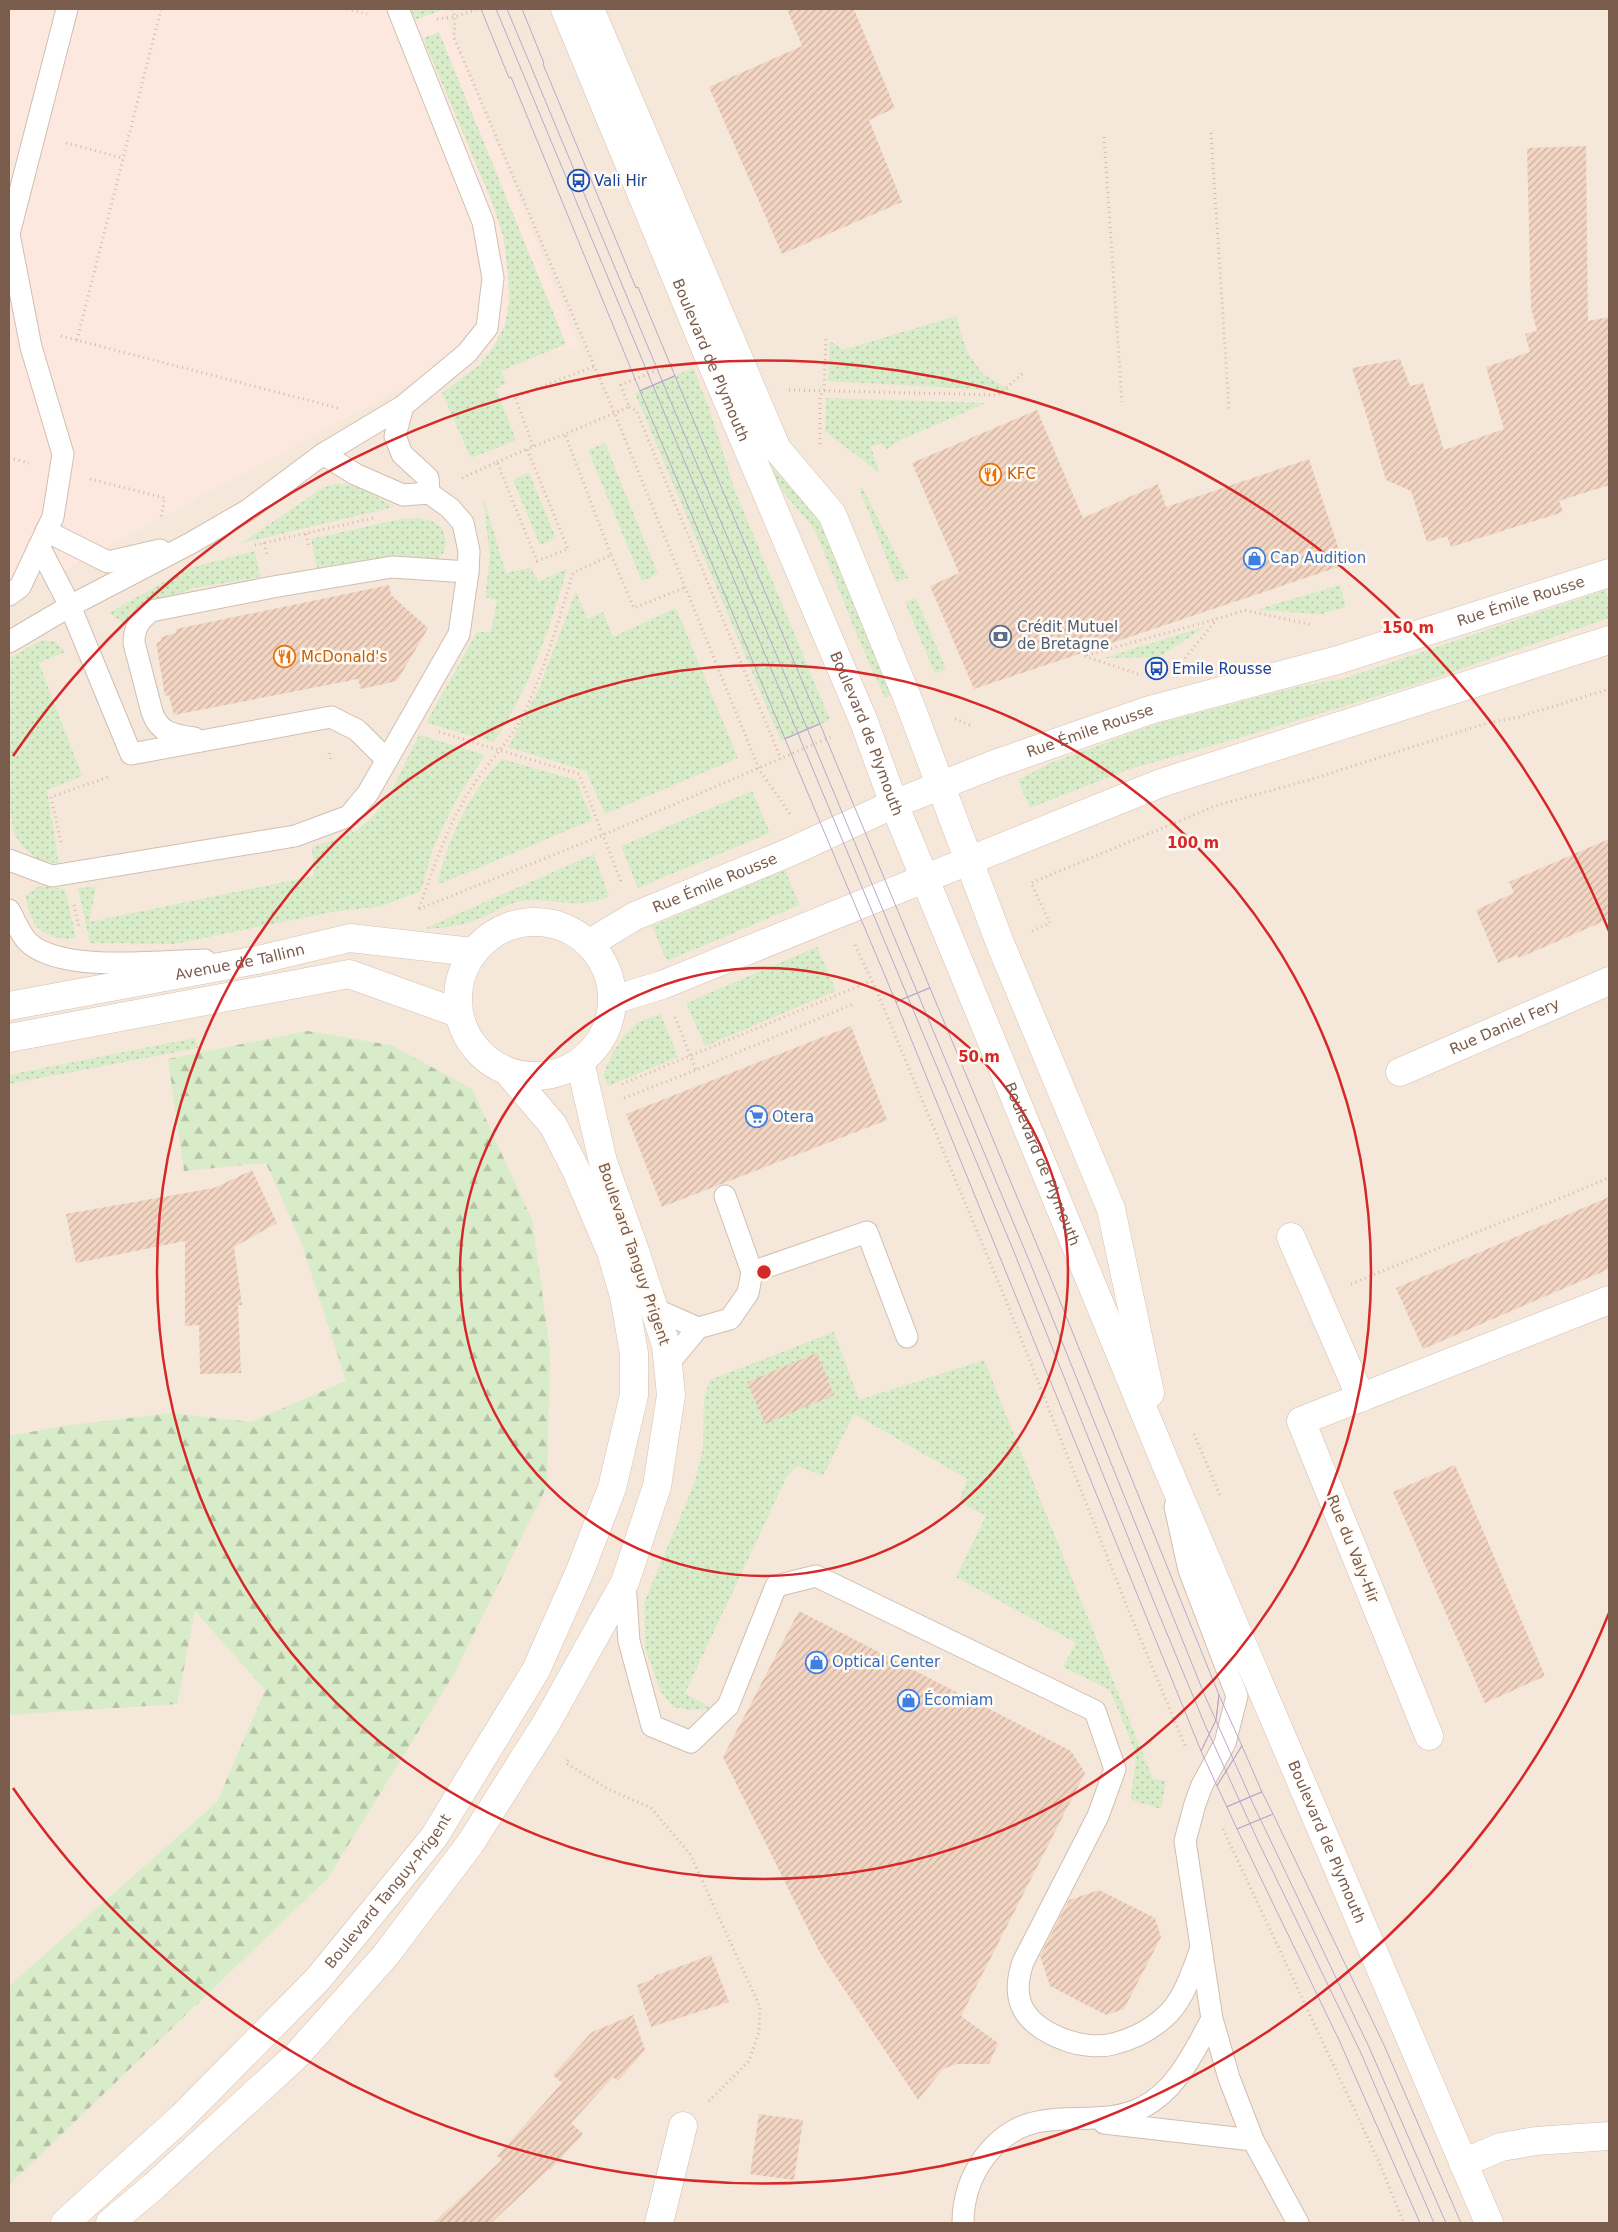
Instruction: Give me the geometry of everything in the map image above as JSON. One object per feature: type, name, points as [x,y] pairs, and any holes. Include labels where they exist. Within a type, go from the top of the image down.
[{"type":"street","name":"Boulevard de Plymouth","points":[[565,9],[706,350],[860,714],[894,804],[1164,1460],[1489,2223]]},
{"type":"street","name":"Boulevard de Plymouth","points":[[590,9],[777,449],[832,514],[942,786],[968,860],[1111,1209],[1164,1460]]},
{"type":"street","name":"Rue Émile Rousse","points":[[590,943],[635,916],[790,852],[894,804],[994,764],[1150,710],[1346,657],[1609,573]]},
{"type":"street","points":[[613,1000],[662,984],[1161,783],[1609,640]]},
{"type":"street","points":[[542,921],[567,928],[590,943],[607,969],[613,1000],[609,1024],[597,1045],[580,1062],[557,1074],[532,1077],[508,1072],[485,1058],[468,1038],[458,1013],[459,981],[472,952],[492,934],[516,923],[524,922],[542,921]]},
{"type":"street","name":"Avenue de Tallinn","points":[[9,1006],[262,959],[350,938],[472,952]]},
{"type":"street","name":"Avenue de Tallinn","points":[[9,1038],[349,974],[458,1013]]},
{"type":"street","name":"Rue Daniel Fery","points":[[1400,1072],[1609,981]]},
{"type":"street","name":"Boulevard Tanguy Prigent","points":[[580,1062],[603,1162],[666,1345],[668,1364],[670,1394],[657,1486],[625,1582]]},
{"type":"street","name":"Boulevard Tanguy Prigent","points":[[508,1072],[553,1125],[576,1170],[611,1252],[624,1296],[634,1352],[634,1395],[612,1488]]},
{"type":"street","points":[[1291,1237],[1361,1398]]},
{"type":"street","name":"Rue du Valy-Hir","points":[[1429,1736],[1301,1421],[1609,1300]]},
{"type":"street","name":"Boulevard Tanguy-Prigent","points":[[65,2223],[182,2117],[318,1978],[434,1837],[536,1670],[580,1571],[612,1488]]},
{"type":"street","points":[[110,2223],[154,2186],[297,2055],[385,1956],[470,1844],[547,1722],[625,1582]]},
{"type":"street","points":[[660,2223],[683,2126]]},
{"type":"street","points":[[1463,2163],[1501,2147],[1536,2141],[1609,2136]]},
{"type":"lane","points":[[9,595],[20,587],[53,517],[62,454],[27,328],[10,234],[67,9]]},
{"type":"lane","points":[[9,642],[70,606],[191,543],[248,510],[323,454],[403,406],[467,353],[486,328],[493,278],[482,222],[398,9]]},
{"type":"lane","points":[[403,406],[395,436],[402,454],[428,478],[429,493]]},
{"type":"lane","points":[[9,860],[52,876],[101,870],[295,836],[346,818],[368,793],[460,634],[469,551],[463,523],[450,508],[429,493],[404,495],[355,474],[323,454]]},
{"type":"lane","points":[[43,538],[108,562],[191,543]]},
{"type":"lane","points":[[43,538],[131,754],[331,717],[357,730],[387,760]]},
{"type":"lane","points":[[207,740],[170,735],[161,729],[155,721],[134,643],[134,633],[138,624],[151,612],[273,587],[392,567],[468,572]]},
{"type":"lane","points":[[9,910],[27,942],[46,955],[86,963],[262,959]]},
{"type":"lane","points":[[668,1364],[698,1328],[730,1319],[748,1293],[752,1272],[725,1196]]},
{"type":"lane","points":[[752,1272],[868,1232],[907,1337]]},
{"type":"lane","points":[[654,1309],[698,1328]]},
{"type":"lane","points":[[1164,1460],[1189,1570],[1237,1696],[1225,1743],[1194,1804],[1185,1841],[1212,2019],[1229,2078],[1253,2140],[1298,2223]]},
{"type":"lane","points":[[625,1582],[629,1641],[652,1726],[690,1742],[728,1706],[776,1586],[816,1576],[1095,1711],[1116,1769],[1098,1816],[1023,1962],[1018,1977],[1018,1994],[1023,2010],[1033,2024],[1046,2033],[1078,2045],[1112,2045],[1144,2034],[1170,2012],[1188,1984],[1201,1948]]},
{"type":"lane","points":[[964,2221],[969,2182],[985,2154],[1010,2133],[1041,2121],[1110,2117],[1143,2107],[1170,2087],[1190,2059],[1212,2019]]},
{"type":"lane","points":[[1074,2120],[1253,2140]]},
{"type":"path","points":[[77,340],[161,9]]},
{"type":"path","points":[[452,9],[455,17],[454,38],[595,366],[759,769],[809,842]]},
{"type":"path","points":[[455,17],[477,9]]},
{"type":"path","points":[[1211,133],[1229,409]]},
{"type":"path","points":[[1104,137],[1122,402]]},
{"type":"path","points":[[27,328],[343,409]]},
{"type":"path","points":[[628,407],[621,385],[706,350]]},
{"type":"path","points":[[533,446],[515,397],[595,366]]},
{"type":"path","points":[[785,390],[998,395],[1022,374]]},
{"type":"path","points":[[686,587],[634,608],[611,555],[565,434],[628,407],[636,410],[781,759]]},
{"type":"path","points":[[497,462],[527,448]]},
{"type":"path","points":[[9,458],[165,498],[157,535],[191,543]]},
{"type":"path","points":[[414,945],[419,909],[445,837],[472,787],[499,751],[525,711],[548,652],[573,573],[611,555]]},
{"type":"path","points":[[1138,674],[1084,656],[1245,610],[1312,625]]},
{"type":"path","points":[[1182,662],[1217,619]]},
{"type":"path","points":[[1025,934],[1050,923],[1032,884],[1215,806],[1309,780],[1487,724],[1519,717],[1609,689]]},
{"type":"path","points":[[410,722],[499,751],[579,774],[635,916]]},
{"type":"path","points":[[419,909],[603,835],[759,769]]},
{"type":"path","points":[[51,797],[113,775]]},
{"type":"path","points":[[839,913],[872,981],[1007,1303],[1125,1600],[1202,1785],[1378,2160],[1404,2223]]},
{"type":"path","points":[[1030,931],[1034,940]]},
{"type":"path","points":[[621,1085],[872,981]]},
{"type":"path","points":[[662,984],[696,1070]]},
{"type":"path","points":[[618,1100],[696,1070],[853,1004]]},
{"type":"path","points":[[1318,1298],[1609,1178]]},
{"type":"path","points":[[1190,1425],[1220,1495]]},
{"type":"path","points":[[570,1754],[566,1763],[608,1789],[651,1808],[690,1854],[760,2007],[759,2032],[749,2061],[683,2126]]},
{"type":"shaded area","points":[[9,9],[1609,9],[1609,2223],[9,2223]]},
{"type":"shaded area","points":[[9,9],[442,9],[580,350],[467,353],[63,571],[9,589]]},
{"type":"green space","points":[[411,9],[441,9],[442,10],[415,20]]},
{"type":"green space","points":[[439,32],[566,344],[501,371],[506,383],[496,389],[516,440],[471,458],[442,393],[481,364],[494,346],[505,324],[509,302],[508,274],[503,236],[492,202],[423,38]]},
{"type":"green space","points":[[956,316],[967,352],[983,374],[1011,391],[828,381],[830,341],[843,350]]},
{"type":"green space","points":[[693,368],[709,408],[734,488],[830,720],[781,741],[635,393]]},
{"type":"green space","points":[[826,398],[986,403],[896,442],[887,450],[882,443],[871,447],[879,473],[825,431]]},
{"type":"green space","points":[[605,443],[658,574],[642,581],[588,450]]},
{"type":"green space","points":[[764,451],[822,522],[892,694],[885,698],[859,640],[818,537],[811,525],[763,468]]},
{"type":"green space","points":[[529,473],[556,538],[540,545],[513,480]]},
{"type":"green space","points":[[338,484],[354,486],[394,507],[242,543],[324,487]]},
{"type":"green space","points":[[859,488],[863,489],[908,578],[896,582]]},
{"type":"green space","points":[[483,496],[506,573],[530,568],[539,581],[567,569],[537,658],[518,700],[494,742],[426,723],[477,632],[491,632],[497,600],[485,597],[490,557]]},
{"type":"green space","points":[[419,518],[432,521],[442,528],[446,542],[444,552],[437,559],[358,561],[317,568],[311,539],[401,519]]},
{"type":"green space","points":[[255,551],[260,577],[194,588],[132,611],[124,623],[109,613],[187,569]]},
{"type":"green space","points":[[1340,585],[1346,607],[1321,614],[1256,610]]},
{"type":"green space","points":[[1605,590],[1609,602],[1609,618],[1417,684],[1130,769],[1030,808],[1018,780],[1051,763],[1156,724],[1297,687],[1346,678]]},
{"type":"green space","points":[[576,591],[587,619],[603,612],[613,637],[676,608],[738,758],[605,814],[586,771],[508,747],[538,691]]},
{"type":"green space","points":[[916,598],[946,669],[935,674],[905,602]]},
{"type":"green space","points":[[1206,626],[1159,657],[1104,658]]},
{"type":"green space","points":[[42,640],[56,642],[65,652],[39,663],[82,776],[47,790],[59,864],[37,859],[22,846],[14,833],[9,805],[9,658]]},
{"type":"green space","points":[[419,735],[485,755],[455,802],[433,848],[421,891],[382,906],[332,912],[174,944],[90,943],[78,888],[96,887],[89,922],[314,876],[312,847],[357,830],[372,817],[395,784]]},
{"type":"green space","points":[[502,759],[576,780],[592,820],[437,885],[447,850],[469,802]]},
{"type":"green space","points":[[752,791],[770,833],[638,888],[621,846]]},
{"type":"green space","points":[[594,854],[609,896],[587,903],[535,900],[516,902],[470,922],[427,929],[428,927]]},
{"type":"green space","points":[[785,870],[800,905],[667,961],[652,926]]},
{"type":"green space","points":[[40,886],[65,889],[76,938],[57,938],[45,933],[35,925],[25,896]]},
{"type":"green space","points":[[817,947],[836,991],[705,1046],[686,1003]]},
{"type":"green space","points":[[661,1014],[678,1057],[608,1086],[603,1076],[608,1062],[620,1042],[638,1023]]},
{"type":"green space","points":[[307,1031],[391,1045],[472,1089],[532,1220],[550,1349],[547,1486],[454,1674],[327,1879],[9,2185],[9,1986],[217,1802],[265,1690],[195,1611],[177,1704],[9,1715],[9,1436],[63,1426],[171,1413],[251,1422],[346,1381],[301,1242],[266,1163],[184,1171],[168,1059]]},
{"type":"green space","points":[[195,1038],[198,1048],[9,1084],[9,1075]]},
{"type":"green space","points":[[834,1332],[859,1400],[984,1360],[1153,1779],[1166,1781],[1161,1809],[1131,1800],[1136,1754],[1110,1690],[1063,1667],[1076,1643],[956,1577],[986,1516],[959,1502],[967,1479],[854,1414],[823,1476],[798,1466],[787,1476],[685,1693],[712,1709],[691,1710],[673,1707],[661,1692],[645,1648],[644,1603],[694,1484],[703,1448],[704,1398],[710,1380]]},
{"type":"building","points":[[787,9],[854,9],[895,108],[869,120],[902,202],[782,254],[709,87],[802,46]]},
{"type":"building","points":[[1586,146],[1588,321],[1609,317],[1609,485],[1559,501],[1563,512],[1451,547],[1447,536],[1427,542],[1411,491],[1386,480],[1352,368],[1400,359],[1410,386],[1423,383],[1444,450],[1504,429],[1486,367],[1530,352],[1525,334],[1537,331],[1531,308],[1527,148]]},
{"type":"building","points":[[1037,410],[1083,518],[1158,484],[1166,507],[1309,459],[1344,565],[974,689],[930,586],[959,573],[912,463]]},
{"type":"building","name":"McDonald's","points":[[389,585],[391,595],[428,628],[397,681],[361,689],[358,679],[174,715],[169,695],[165,696],[156,643],[161,641],[161,637],[176,633],[176,629]]},
{"type":"building","points":[[1609,839],[1609,919],[1519,958],[1517,955],[1498,963],[1476,910],[1514,893],[1509,882]]},
{"type":"building","name":"Otera","points":[[851,1026],[887,1120],[662,1207],[626,1114]]},
{"type":"building","points":[[252,1170],[277,1223],[234,1247],[242,1305],[238,1305],[241,1373],[200,1374],[199,1325],[185,1326],[185,1241],[76,1263],[66,1214],[214,1188]]},
{"type":"building","points":[[1609,1197],[1609,1269],[1423,1349],[1396,1288]]},
{"type":"building","points":[[817,1353],[834,1395],[765,1424],[747,1382]]},
{"type":"building","points":[[1455,1465],[1545,1676],[1485,1703],[1393,1492]]},
{"type":"building","points":[[799,1611],[1071,1751],[1085,1773],[961,2016],[998,2043],[989,2064],[956,2064],[943,2069],[918,2100],[820,1953],[723,1757]]},
{"type":"building","points":[[1099,1890],[1155,1918],[1161,1937],[1124,2009],[1106,2015],[1050,1986],[1040,1956],[1069,1900]]},
{"type":"building","points":[[711,1955],[729,2002],[651,2027],[637,1985],[654,1979],[654,1976]]},
{"type":"building","points":[[633,2015],[645,2050],[618,2081],[613,2077],[571,2123],[583,2134],[550,2170],[491,2223],[433,2223],[502,2160],[497,2156],[562,2083],[553,2075],[592,2032]]},
{"type":"building","points":[[759,2114],[803,2120],[794,2180],[750,2174]]},
{"type":"tram line","points":[[481,9],[509,78],[511,77],[640,391],[675,376],[638,287],[636,288],[522,9]]},
{"type":"tram line","points":[[496,9],[1012,1247],[1205,1725],[1258,1841],[1360,2051],[1434,2223]]},
{"type":"tram line","points":[[507,9],[1031,1265],[1205,1696],[1255,1808],[1369,2047],[1446,2223]]},
{"type":"tram line","points":[[675,376],[820,724],[785,739],[640,391],[675,376]]},
{"type":"tram line","points":[[820,724],[930,988],[896,1002],[785,739],[820,724]]},
{"type":"tram line","points":[[930,988],[1047,1269],[1219,1695],[1216,1720],[1201,1751],[896,1002],[930,988]]},
{"type":"tram line","points":[[1219,1695],[1242,1746],[1217,1786],[1201,1751],[1216,1720],[1219,1695]]},
{"type":"tram line","points":[[1242,1746],[1262,1792],[1227,1807],[1217,1786],[1242,1746]]},
{"type":"tram line","points":[[1262,1792],[1273,1814],[1237,1829],[1227,1807],[1262,1792]]},
{"type":"tram line","points":[[1420,2223],[1339,2040],[1237,1829],[1273,1814],[1384,2045],[1461,2223]]},
{"type":"place","name":"Vali Hir","points":[[578,181]]},
{"type":"place","name":"KFC","points":[[991,474]]},
{"type":"place","name":"Cap Audition","points":[[1254,558]]},
{"type":"place","name":"Crédit Mutuel de Bretagne","points":[[1001,636]]},
{"type":"place","name":"McDonald's","points":[[285,657]]},
{"type":"place","name":"Emile Rousse","points":[[1156,669]]},
{"type":"place","name":"Otera","points":[[756,1117]]},
{"type":"place","name":"Optical Center","points":[[816,1662]]},
{"type":"place","name":"Écomiam","points":[[908,1700]]}]
